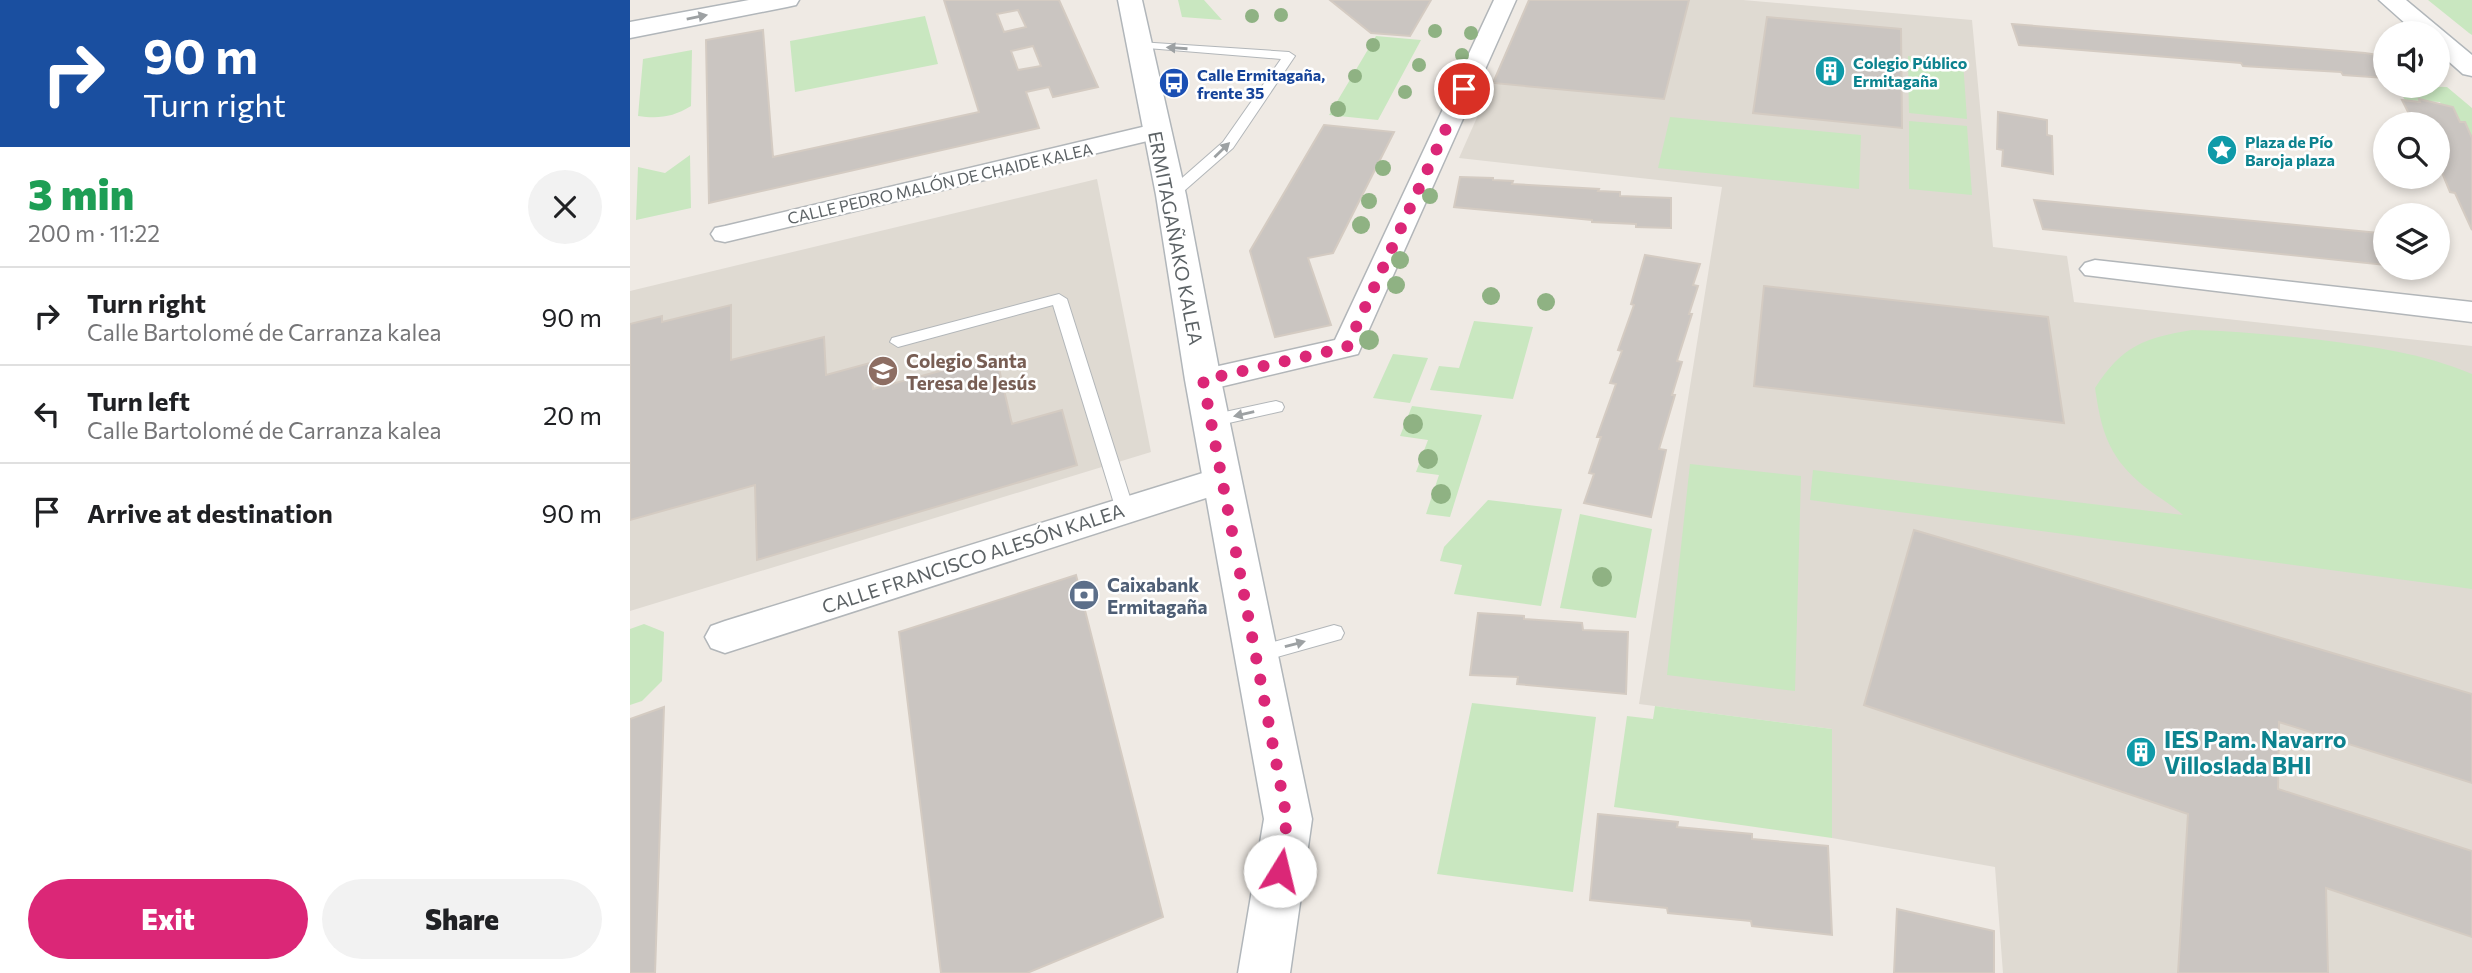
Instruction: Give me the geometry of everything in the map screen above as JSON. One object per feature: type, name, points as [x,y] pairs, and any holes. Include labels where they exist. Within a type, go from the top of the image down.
[{"type":"street","points":[[630,9],[678,0]]},
{"type":"street","points":[[630,30],[787,0]]},
{"type":"street","name":"ERMITAGAÑAKO KALEA","points":[[1130,0],[1155,132],[1171,195],[1203,380],[1287,819],[1265,973]]},
{"type":"street","points":[[1203,380],[1347,347],[1505,0]]},
{"type":"street","points":[[2391,0],[2416,21]]},
{"type":"street","points":[[2450,49],[2472,68]]},
{"type":"street","name":"CALLE PEDRO MALÓN DE CHAIDE KALEA","points":[[725,234],[1155,132]]},
{"type":"street","points":[[2095,269],[2472,312]]},
{"type":"street","name":"CALLE FRANCISCO ALESÓN KALEA","points":[[725,637],[1222,480]]},
{"type":"lane","points":[[1139,45],[1289,56],[1228,145],[1171,195]]},
{"type":"lane","points":[[898,342],[1059,299],[1125,510]]},
{"type":"lane","points":[[1211,421],[1276,407]]},
{"type":"lane","points":[[1256,655],[1334,634]]},
{"type":"shaded area","points":[[1529,0],[1743,0],[1972,20],[1993,247],[2067,256],[2074,302],[2472,346],[2472,973],[2003,973],[1995,867],[1832,838],[1832,729],[1639,704],[1722,187],[1459,158]]},
{"type":"shaded area","name":"Colegio Santa Teresa de Jesús","points":[[1097,179],[1151,452],[630,611],[630,291]]},
{"type":"green space","points":[[1178,0],[1204,0],[1222,20],[1182,17]]},
{"type":"green space","points":[[2428,0],[2472,0],[2472,35],[2469,33]]},
{"type":"green space","points":[[925,16],[938,64],[795,92],[790,41]]},
{"type":"green space","points":[[1376,36],[1421,40],[1378,120],[1329,115]]},
{"type":"green space","points":[[692,50],[691,106],[666,116],[638,116],[643,59]]},
{"type":"green space","points":[[1908,56],[1963,61],[1967,119],[1909,113]]},
{"type":"green space","points":[[2450,90],[2472,108],[2472,138],[2453,107],[2441,105],[2440,102],[2404,98],[2450,98]]},
{"type":"green space","points":[[1670,117],[1861,135],[1859,189],[1658,168]]},
{"type":"green space","points":[[1909,121],[1967,126],[1972,195],[1909,189]]},
{"type":"green space","points":[[690,155],[691,208],[636,220],[638,167],[665,173]]},
{"type":"green space","points":[[1474,321],[1533,327],[1513,399],[1430,390],[1439,366],[1459,368]]},
{"type":"green space","points":[[2192,330],[2273,335],[2360,345],[2416,356],[2472,374],[2472,589],[1810,500],[1813,470],[2183,515],[2144,486],[2119,461],[2103,428],[2095,388],[2115,362],[2136,346]]},
{"type":"green space","points":[[1393,354],[1428,358],[1410,403],[1373,398]]},
{"type":"green space","points":[[1412,406],[1482,415],[1450,517],[1426,514],[1439,475],[1416,472],[1428,440],[1400,436]]},
{"type":"green space","points":[[1690,464],[1801,476],[1795,691],[1667,675]]},
{"type":"green space","points":[[1488,500],[1562,509],[1541,606],[1454,594],[1462,565],[1440,561],[1444,547]]},
{"type":"green space","points":[[1580,514],[1652,529],[1636,618],[1560,608]]},
{"type":"green space","points":[[644,624],[664,632],[662,681],[642,701],[630,705],[630,629]]},
{"type":"green space","points":[[1472,703],[1596,717],[1573,892],[1437,874]]},
{"type":"green space","points":[[1655,706],[1832,729],[1832,838],[1614,807],[1627,716],[1653,719]]},
{"type":"building","points":[[944,0],[1059,0],[1098,87],[1053,97],[1049,87],[1026,92],[1039,128],[709,203],[706,40],[763,30],[773,157],[979,112]],"holes":[[[1018,10],[1026,27],[1004,32],[997,14]],[[1033,46],[1041,66],[1018,70],[1011,51]]]},
{"type":"building","points":[[1330,0],[1431,0],[1410,36],[1371,33]]},
{"type":"building","points":[[1529,0],[1689,0],[1664,99],[1493,83]]},
{"type":"building","name":"Colegio Público Ermitagaña","points":[[1767,17],[1901,29],[1902,128],[1753,113]]},
{"type":"building","points":[[2012,24],[2365,53],[2373,54],[2373,77],[2343,75],[2341,72],[2243,66],[2241,63],[2019,45]]},
{"type":"building","points":[[2419,99],[2453,107],[2460,122],[2465,122],[2472,138],[2472,230],[2455,193],[2449,189],[2450,112],[2408,112],[2402,100],[2420,102]]},
{"type":"building","points":[[1998,112],[2047,120],[2047,135],[2052,136],[2053,174],[2002,166],[2003,150],[1997,149]]},
{"type":"building","points":[[1324,125],[1394,132],[1333,253],[1308,258],[1331,325],[1275,337],[1250,251]]},
{"type":"building","points":[[1460,177],[1493,178],[1513,181],[1512,184],[1599,189],[1598,191],[1620,192],[1620,196],[1671,198],[1671,228],[1636,227],[1636,224],[1592,222],[1454,207]]},
{"type":"building","points":[[2034,200],[2373,232],[2373,264],[2043,229]]},
{"type":"building","points":[[1645,255],[1700,264],[1693,285],[1698,286],[1689,314],[1692,314],[1677,361],[1682,362],[1672,395],[1675,395],[1659,449],[1666,450],[1651,517],[1584,503],[1594,474],[1589,473],[1601,437],[1597,437],[1616,384],[1610,383],[1622,351],[1618,350],[1634,305],[1631,304]]},
{"type":"building","points":[[1764,286],[2048,317],[2064,423],[1754,386]]},
{"type":"building","points":[[731,305],[731,360],[824,337],[826,375],[870,363],[873,389],[996,356],[1012,424],[1062,410],[1077,465],[757,560],[755,485],[630,520],[630,324],[662,316],[662,322]]},
{"type":"building","name":"IES Pam. Navarro Villoslada BHI","points":[[1914,530],[2472,694],[2472,783],[2279,722],[2278,789],[2472,851],[2472,937],[2326,888],[2328,973],[2178,973],[2188,814],[1864,705]]},
{"type":"building","points":[[1076,575],[1163,917],[1027,973],[941,973],[899,632]]},
{"type":"building","points":[[1478,613],[1582,623],[1583,630],[1628,632],[1626,694],[1517,684],[1518,677],[1470,675]]},
{"type":"building","points":[[664,707],[655,973],[630,973],[630,719]]},
{"type":"building","points":[[1598,814],[1678,822],[1677,827],[1752,834],[1752,839],[1828,846],[1832,935],[1752,926],[1751,921],[1668,913],[1667,908],[1590,900]]},
{"type":"building","points":[[1897,909],[1994,931],[1994,973],[1894,973]]},
{"type":"place","name":"Colegio Público Ermitagaña","points":[[1830,71]]},
{"type":"place","name":"Calle Ermitagaña, frente 35","points":[[1174,83]]},
{"type":"place","name":"Plaza de Pío Baroja plaza","points":[[2222,150]]},
{"type":"place","name":"Colegio Santa Teresa de Jesús","points":[[883,371]]},
{"type":"place","name":"Caixabank Ermitagaña","points":[[1084,595]]},
{"type":"place","name":"IES Pam. Navarro Villoslada BHI","points":[[2141,752]]},
{"type":"route","points":[[1280,871],[1287,819],[1203,380],[1347,347],[1464,89]]}]
